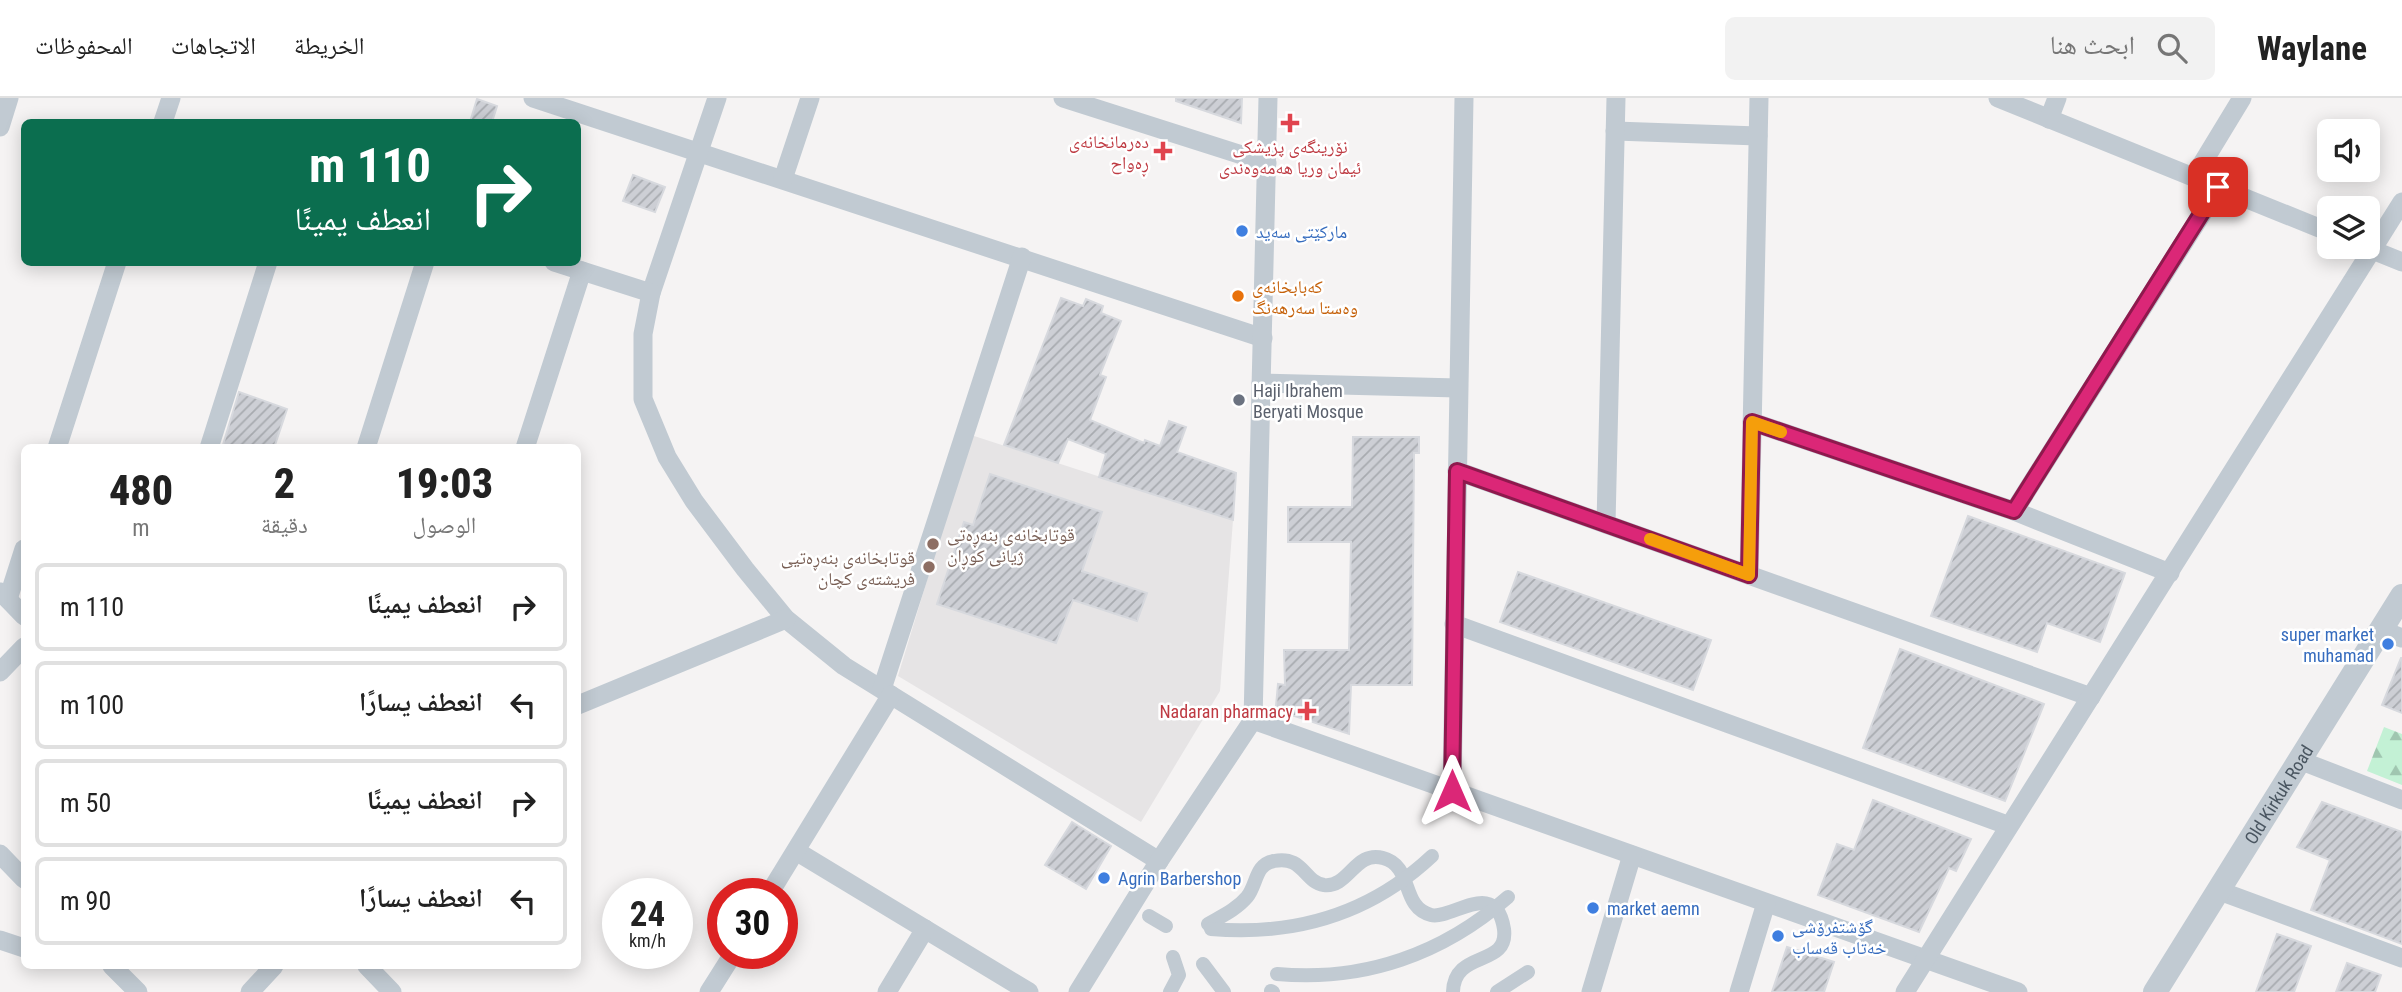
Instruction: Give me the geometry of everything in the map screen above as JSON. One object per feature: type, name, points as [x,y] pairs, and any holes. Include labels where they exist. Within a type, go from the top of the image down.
[{"type":"street","points":[[0,127],[9,98]]},
{"type":"street","points":[[164,119],[171,98]]},
{"type":"street","points":[[533,98],[1263,338]]},
{"type":"street","points":[[717,98],[651,293],[642,334],[643,399],[653,428],[694,501],[786,619],[844,666],[1159,861]]},
{"type":"street","points":[[783,179],[810,98]]},
{"type":"street","points":[[1063,98],[1108,105],[1267,163]]},
{"type":"street","points":[[1078,992],[1159,861],[1253,720],[1268,98]]},
{"type":"street","points":[[1452,791],[1464,98]]},
{"type":"street","points":[[1606,524],[1616,98]]},
{"type":"street","points":[[1749,575],[1759,98]]},
{"type":"street","points":[[1998,98],[2317,227]]},
{"type":"street","points":[[2049,119],[2057,98]]},
{"type":"street","points":[[2194,177],[2242,98]]},
{"type":"street","points":[[1615,131],[1758,136]]},
{"type":"street","points":[[2014,511],[2218,187]]},
{"type":"street","points":[[2380,232],[2402,202]]},
{"type":"street","points":[[2380,253],[2402,262]]},
{"type":"street","points":[[779,878],[886,692],[1021,257]]},
{"type":"street","points":[[1905,992],[1923,958],[2007,825],[2170,573],[2361,259]]},
{"type":"street","points":[[58,444],[116,266]]},
{"type":"street","points":[[210,444],[267,266]]},
{"type":"street","points":[[367,444],[424,266]]},
{"type":"street","points":[[566,266],[651,293]]},
{"type":"street","points":[[526,444],[582,271]]},
{"type":"street","points":[[1261,383],[1458,388]]},
{"type":"street","points":[[1752,422],[2014,511],[2170,573]]},
{"type":"street","points":[[1457,471],[2091,697]]},
{"type":"street","points":[[21,556],[4,595],[21,613]]},
{"type":"street","name":"Old Kirkuk Road","points":[[2155,992],[2300,760],[2391,634],[2402,596]]},
{"type":"street","points":[[581,704],[786,619]]},
{"type":"street","points":[[1454,624],[2007,825]]},
{"type":"street","points":[[0,672],[21,650]]},
{"type":"street","points":[[1253,720],[2018,992]]},
{"type":"street","points":[[2300,760],[2402,800]]},
{"type":"street","points":[[796,850],[1029,992]]},
{"type":"street","points":[[0,854],[21,875]]},
{"type":"street","points":[[1591,992],[1632,855]]},
{"type":"street","points":[[1432,856],[1405,878],[1365,905],[1307,924],[1251,931],[1209,926],[1240,903],[1251,890],[1259,870],[1275,860],[1295,863],[1322,885],[1338,881],[1360,861],[1376,856],[1395,864],[1405,878],[1416,907],[1434,916],[1468,903],[1488,905],[1502,920],[1502,941],[1487,958],[1462,967],[1455,975],[1453,992]]},
{"type":"street","points":[[2217,890],[2402,958]]},
{"type":"street","points":[[1277,974],[1326,975],[1385,966],[1432,949],[1494,910],[1508,897]]},
{"type":"street","points":[[1740,992],[1766,903]]},
{"type":"street","points":[[1149,916],[1166,926]]},
{"type":"street","points":[[887,992],[925,929]]},
{"type":"street","points":[[0,940],[21,947]]},
{"type":"street","points":[[1170,992],[1179,975],[1173,957]]},
{"type":"street","points":[[1203,964],[1224,992]]},
{"type":"street","points":[[115,969],[138,992]]},
{"type":"street","points":[[250,992],[271,969]]},
{"type":"street","points":[[370,969],[392,992]]},
{"type":"street","points":[[709,992],[724,969]]},
{"type":"street","points":[[1497,992],[1528,972]]},
{"type":"shaded area","points":[[971,435],[1233,520],[1220,691],[1141,822],[898,676]]},
{"type":"green space","points":[[2384,727],[2402,734],[2402,785],[2367,771]]},
{"type":"building","points":[[1176,98],[1242,98],[1241,123],[1176,101]]},
{"type":"building","points":[[477,99],[497,106],[493,119],[471,119]]},
{"type":"building","points":[[633,175],[665,187],[655,212],[623,201]]},
{"type":"building","points":[[1061,298],[1083,306],[1086,299],[1103,306],[1101,313],[1121,321],[1100,375],[1106,377],[1090,420],[1144,443],[1145,440],[1160,446],[1169,421],[1186,427],[1177,452],[1236,473],[1233,520],[1099,477],[1106,454],[1068,439],[1058,463],[1004,445]]},
{"type":"building","points":[[239,392],[287,409],[275,444],[223,444]]},
{"type":"building","points":[[1353,437],[1419,437],[1419,453],[1414,453],[1412,685],[1351,685],[1349,734],[1279,711],[1276,706],[1278,684],[1285,685],[1284,650],[1349,650],[1351,542],[1288,542],[1288,507],[1352,507]]},
{"type":"building","points":[[990,474],[1102,512],[1082,571],[1147,593],[1137,621],[1073,600],[1056,643],[937,604],[964,522],[973,525]]},
{"type":"building","points":[[1968,516],[2125,573],[2100,642],[2047,623],[2037,652],[1931,616]]},
{"type":"building","points":[[1518,572],[1711,640],[1693,690],[1500,622]]},
{"type":"building","points":[[1900,649],[2044,704],[2005,801],[1863,748]]},
{"type":"building","points":[[2402,658],[2402,713],[2382,705]]},
{"type":"building","points":[[1873,800],[1971,839],[1956,871],[1949,868],[1919,932],[1818,895],[1837,844],[1854,850]]},
{"type":"building","points":[[2322,802],[2402,832],[2402,944],[2311,910],[2330,860],[2297,847]]},
{"type":"building","points":[[1072,822],[1111,846],[1086,889],[1045,865]]},
{"type":"building","points":[[2277,934],[2311,946],[2294,992],[2256,992]]},
{"type":"building","points":[[1787,947],[1834,962],[1824,992],[1772,992]]},
{"type":"building","points":[[2347,963],[2381,975],[2375,992],[2336,992]]},
{"type":"slow traffic","points":[[1650,539],[1749,575],[1752,422],[1781,432]]},
{"type":"place","name":"نۆرینگەی پزیشکی ئیمان وریا هەمەوەندی","points":[[1290,123]]},
{"type":"place","name":"دەرمانخانەی ڕەواح","points":[[1163,151]]},
{"type":"place","name":"مارکێتی سەید","points":[[1242,231]]},
{"type":"place","name":"کەبابخانەی وەستا سەرهەنگ","points":[[1238,296]]},
{"type":"place","name":"Haji Ibrahem Beryati Mosque","points":[[1239,400]]},
{"type":"place","name":"قوتابخانەی بنەڕەتی ژیانی کوڕان","points":[[933,544]]},
{"type":"place","name":"قوتابخانەی بنەڕەتیی فریشتەی کچان","points":[[929,567]]},
{"type":"place","name":"super market muhamad","points":[[2388,644]]},
{"type":"place","name":"Nadaran pharmacy","points":[[1307,711]]},
{"type":"place","name":"Agrin Barbershop","points":[[1104,878]]},
{"type":"place","name":"market aemn","points":[[1593,908]]},
{"type":"place","name":"گۆشتفرۆشی خەتاب قەساب","points":[[1778,936]]},
{"type":"route","points":[[1452,791],[1457,471],[1749,575],[1752,422],[2014,511],[2218,187]]}]
